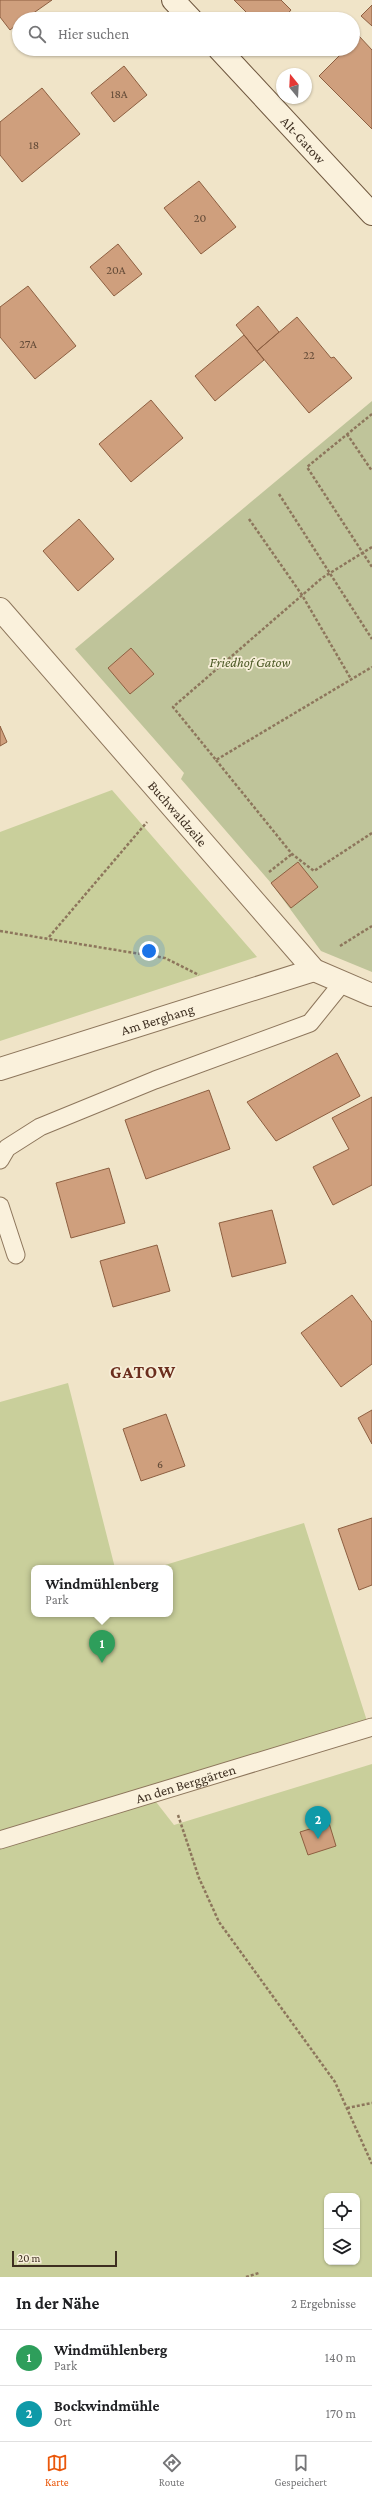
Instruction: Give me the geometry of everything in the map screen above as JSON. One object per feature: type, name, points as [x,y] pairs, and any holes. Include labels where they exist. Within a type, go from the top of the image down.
[{"type":"street","points":[[173,0],[184,12]]},
{"type":"street","name":"Alt-Gatow","points":[[225,56],[372,214]]},
{"type":"street","name":"Buchwaldzeile","points":[[0,609],[166,798],[314,970],[372,995]]},
{"type":"street","name":"Am Berghang","points":[[0,1069],[233,993],[314,970]]},
{"type":"lane","points":[[0,1160],[7,1148],[40,1127],[155,1080],[310,1023],[343,982]]},
{"type":"lane","points":[[0,1206],[16,1255]]},
{"type":"lane","name":"An den Berggärten","points":[[0,1840],[372,1727]]},
{"type":"path","points":[[372,414],[307,467],[372,567]]},
{"type":"path","points":[[347,434],[372,471]]},
{"type":"path","points":[[279,494],[331,572],[372,639]]},
{"type":"path","points":[[249,519],[302,596],[351,679]]},
{"type":"path","points":[[372,547],[331,572],[173,707],[292,854],[314,871],[372,833]]},
{"type":"path","points":[[216,760],[372,667]]},
{"type":"path","points":[[48,937],[166,798]]},
{"type":"path","points":[[340,946],[372,926]]},
{"type":"path","points":[[0,931],[48,937],[165,958],[233,993]]},
{"type":"path","points":[[166,1789],[185,1831],[199,1878],[219,1922],[335,2082],[372,2164]]},
{"type":"path","points":[[347,2108],[372,2102]]},
{"type":"path","points":[[246,2277],[259,2273]]},
{"type":"green space","name":"Friedhof Gatow","points":[[372,401],[372,972],[321,951],[271,883],[181,779],[184,773],[75,649]]},
{"type":"green space","points":[[112,790],[257,957],[0,1041],[0,832]]},
{"type":"green space","points":[[68,1383],[114,1565],[31,1565],[31,1617],[173,1617],[173,1565],[165,1565],[304,1523],[367,1721],[146,1789],[174,1825],[372,1764],[372,2277],[0,2277],[0,1402]]},
{"type":"building","points":[[0,0],[52,0],[35,12],[12,12],[12,28],[10,30],[0,17]]},
{"type":"building","points":[[234,0],[281,0],[291,10],[289,12],[246,12]]},
{"type":"building","points":[[372,5],[372,26],[361,16]]},
{"type":"building","points":[[360,37],[372,50],[372,129],[319,76],[339,56],[360,56]]},
{"type":"building","points":[[124,66],[147,95],[114,122],[91,93]]},
{"type":"building","points":[[42,88],[80,134],[22,182],[0,155],[0,122]]},
{"type":"building","points":[[199,181],[236,227],[201,254],[164,208]]},
{"type":"building","points":[[118,244],[142,274],[114,296],[90,267]]},
{"type":"building","points":[[28,286],[76,346],[35,379],[0,337],[0,307]]},
{"type":"building","points":[[258,306],[279,332],[257,351],[236,325]]},
{"type":"building","points":[[297,317],[331,358],[334,357],[352,378],[309,413],[257,351]]},
{"type":"building","points":[[244,335],[264,360],[215,401],[195,376]]},
{"type":"building","points":[[151,400],[183,438],[131,482],[99,444]]},
{"type":"building","points":[[79,519],[114,559],[78,591],[43,551]]},
{"type":"building","points":[[131,648],[154,674],[130,694],[108,668]]},
{"type":"building","points":[[0,726],[7,742],[0,746]]},
{"type":"building","points":[[298,862],[318,887],[291,908],[271,883]]},
{"type":"building","points":[[337,1053],[360,1096],[276,1141],[247,1102]]},
{"type":"building","points":[[209,1090],[230,1149],[146,1179],[125,1120]]},
{"type":"building","points":[[372,1097],[372,1185],[333,1205],[313,1167],[349,1149],[332,1118]]},
{"type":"building","points":[[109,1168],[125,1223],[71,1238],[56,1183]]},
{"type":"building","points":[[272,1210],[286,1263],[232,1277],[219,1223]]},
{"type":"building","points":[[157,1245],[170,1291],[113,1307],[100,1261]]},
{"type":"building","points":[[352,1295],[372,1322],[372,1364],[341,1387],[301,1333]]},
{"type":"building","points":[[372,1410],[372,1444],[358,1418]]},
{"type":"building","points":[[166,1414],[185,1466],[141,1481],[123,1429]]},
{"type":"building","points":[[372,1518],[372,1585],[359,1590],[338,1529]]},
{"type":"building","points":[[329,1823],[336,1846],[308,1855],[300,1832]]},
{"type":"place","name":"Windmühlenberg","points":[[102,1663]]},
{"type":"place","name":"Bockwindmühle","points":[[318,1839]]},
{"type":"district","name":"GATOW","points":[[143,1372]]}]
